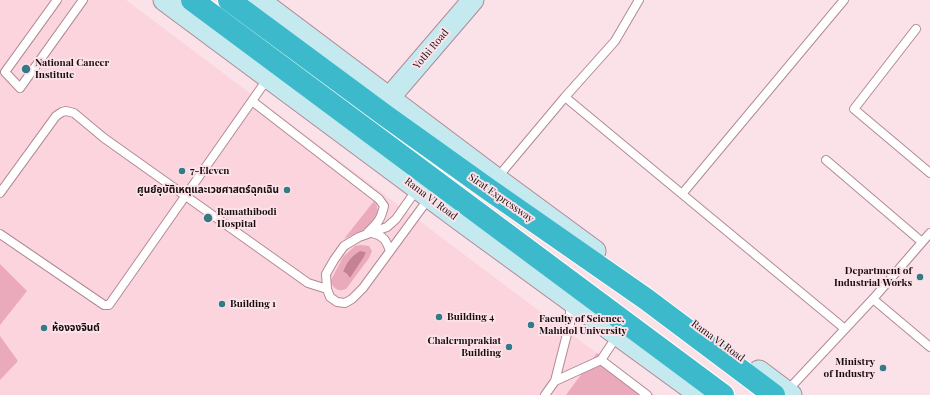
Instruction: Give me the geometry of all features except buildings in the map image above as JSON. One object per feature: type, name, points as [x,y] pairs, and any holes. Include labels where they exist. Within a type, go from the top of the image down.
[{"type":"highway","points":[[192,0],[723,395]]},
{"type":"highway","name":"Sirat Expressway","points":[[229,0],[398,125],[488,189],[784,394]]},
{"type":"main road","name":"Rama VI Road","points":[[164,0],[423,193],[700,395]]},
{"type":"main road","name":"Rama VI Road","points":[[259,0],[784,394]]},
{"type":"main road","name":"Yothi Road","points":[[389,98],[473,0]]},
{"type":"lane","points":[[58,0],[5,72],[20,88],[83,0]]},
{"type":"lane","points":[[497,178],[565,97],[615,41],[639,0]]},
{"type":"lane","points":[[682,194],[844,0]]},
{"type":"lane","points":[[916,29],[854,109],[930,173]]},
{"type":"lane","points":[[0,234],[104,305],[109,305],[268,77]]},
{"type":"lane","points":[[565,97],[845,329]]},
{"type":"lane","points":[[252,101],[379,199],[384,206],[381,218],[368,234]]},
{"type":"lane","points":[[0,193],[56,116],[66,111],[74,113],[104,138],[308,284],[327,288]]},
{"type":"lane","points":[[826,160],[922,242]]},
{"type":"lane","points":[[423,193],[390,251],[363,288],[352,299],[345,303],[337,302],[330,297],[327,288],[326,274],[344,246],[359,236],[387,227],[423,193]]},
{"type":"lane","points":[[784,394],[873,299],[930,233]]},
{"type":"lane","points":[[368,234],[380,235],[387,242],[390,251]]},
{"type":"lane","points":[[873,299],[930,347]]},
{"type":"lane","points":[[545,395],[555,381],[567,334],[570,329],[570,301]]},
{"type":"lane","points":[[555,381],[601,360],[618,336]]},
{"type":"lane","points":[[601,360],[647,395]]},
{"type":"shaded area","name":"Ramathibodi Hospital","points":[[0,0],[126,0],[522,298],[654,395],[0,395]]},
{"type":"shaded area","points":[[374,201],[377,206],[378,213],[376,218],[361,231],[344,239]]},
{"type":"shaded area","points":[[355,246],[369,246],[372,251],[369,258],[346,289],[336,289],[334,288],[331,280],[343,257]],"holes":[[[360,251],[366,252],[364,257],[350,278],[343,272],[347,263],[351,257]]]},
{"type":"shaded area","points":[[360,251],[366,252],[350,278],[343,272],[349,260]]},
{"type":"shaded area","points":[[0,264],[27,291],[0,325]]},
{"type":"shaded area","points":[[0,336],[18,361],[0,380]]},
{"type":"shaded area","points":[[597,353],[654,395],[566,395]]},
{"type":"place","name":"National Cancer Institute","points":[[26,69]]},
{"type":"place","name":"7-Eleven","points":[[182,171]]},
{"type":"place","name":"ศูนย์อุบัติเหตุและเวชศาสตร์ฉุกเฉิน","points":[[287,190]]},
{"type":"place","name":"Ramathibodi Hospital","points":[[208,218]]},
{"type":"place","name":"Department of Industrial Works","points":[[920,277]]},
{"type":"place","name":"Building 1","points":[[222,304]]},
{"type":"place","name":"Building 4","points":[[439,317]]},
{"type":"place","name":"Faculty of Science, Mahidol University","points":[[531,325]]},
{"type":"place","name":"ห้องจงจินต์","points":[[44,328]]},
{"type":"place","name":"Chalermprakiat Building","points":[[509,347]]},
{"type":"place","name":"Ministry of Industry","points":[[883,368]]}]
